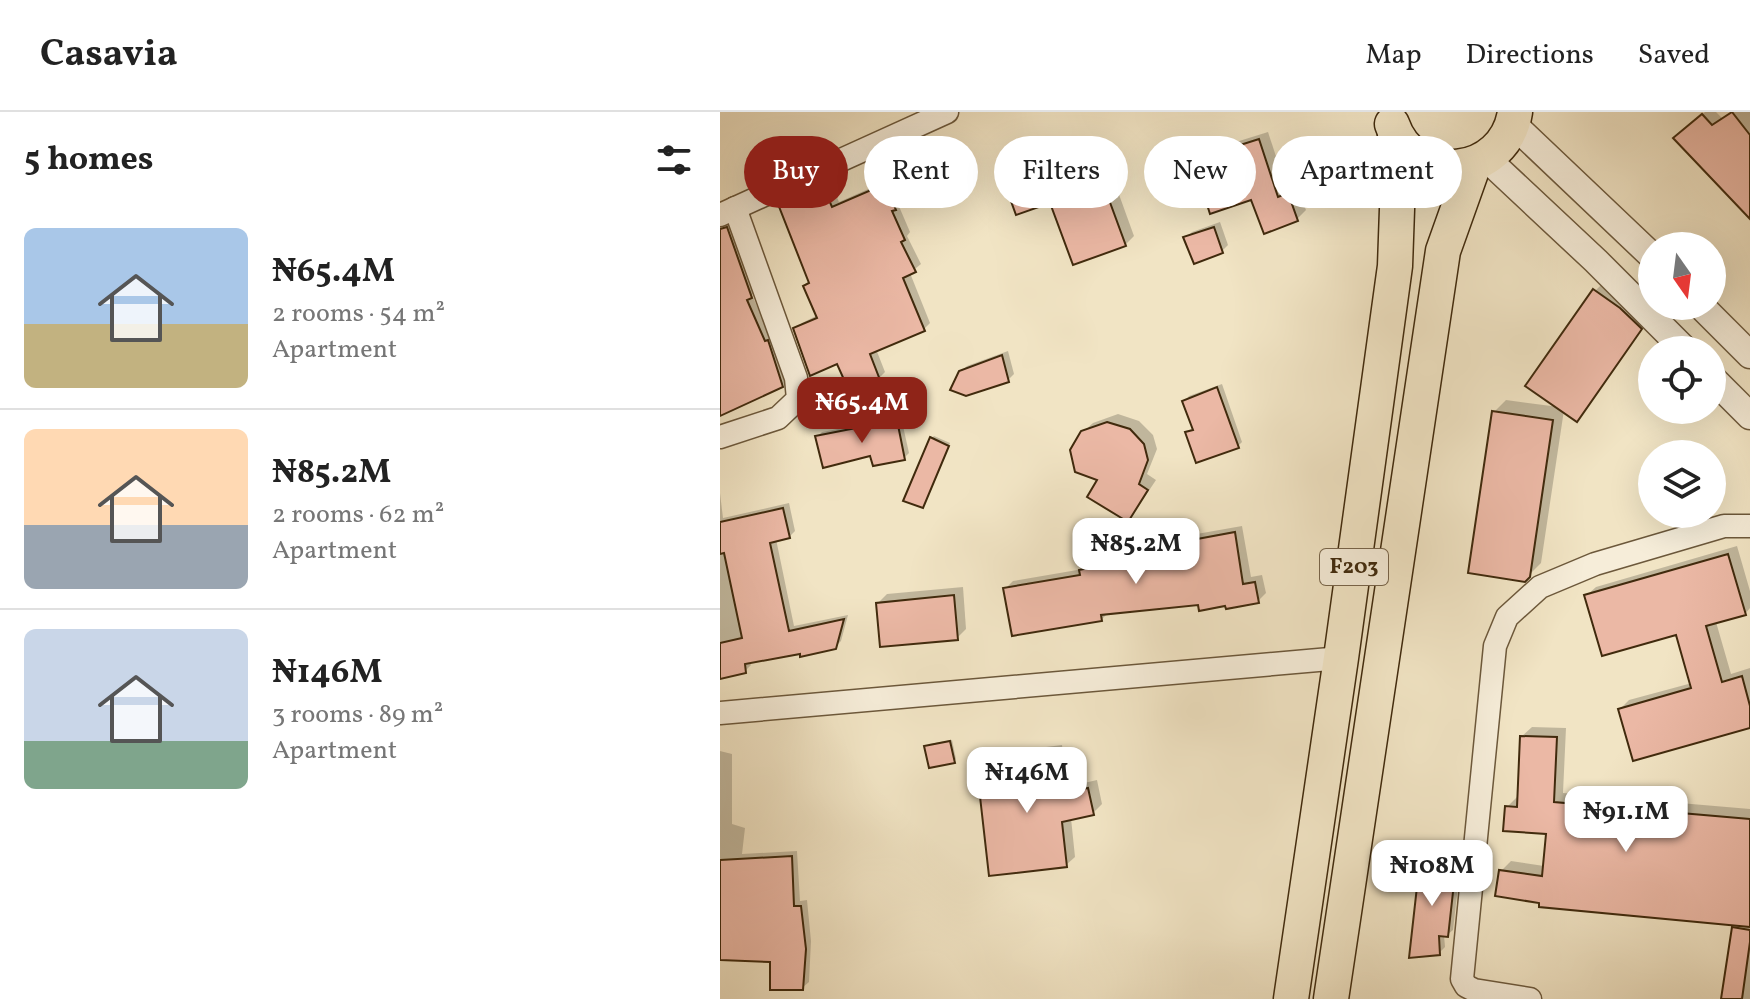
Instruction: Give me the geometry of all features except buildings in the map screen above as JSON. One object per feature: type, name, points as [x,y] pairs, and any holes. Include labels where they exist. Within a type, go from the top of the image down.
[{"type":"main road","points":[[1392,123],[1406,148],[1420,160],[1456,168],[1480,161],[1502,143],[1514,118]]},
{"type":"main road","name":"F203","points":[[1291,999],[1395,266],[1398,181],[1392,123]]},
{"type":"main road","name":"F203","points":[[1331,999],[1443,251],[1480,161]]},
{"type":"street","points":[[720,437],[778,418],[798,399],[796,378],[728,212],[947,112]]},
{"type":"street","points":[[1514,118],[1638,242]]},
{"type":"street","points":[[1480,161],[1596,261],[1671,336]]},
{"type":"street","points":[[1715,320],[1750,355]]},
{"type":"street","points":[[1726,392],[1750,416]]},
{"type":"street","points":[[1530,999],[1474,990],[1466,986],[1462,979],[1495,646],[1507,617],[1540,587],[1595,564],[1724,526],[1750,526]]},
{"type":"street","points":[[720,713],[1341,658]]}]
